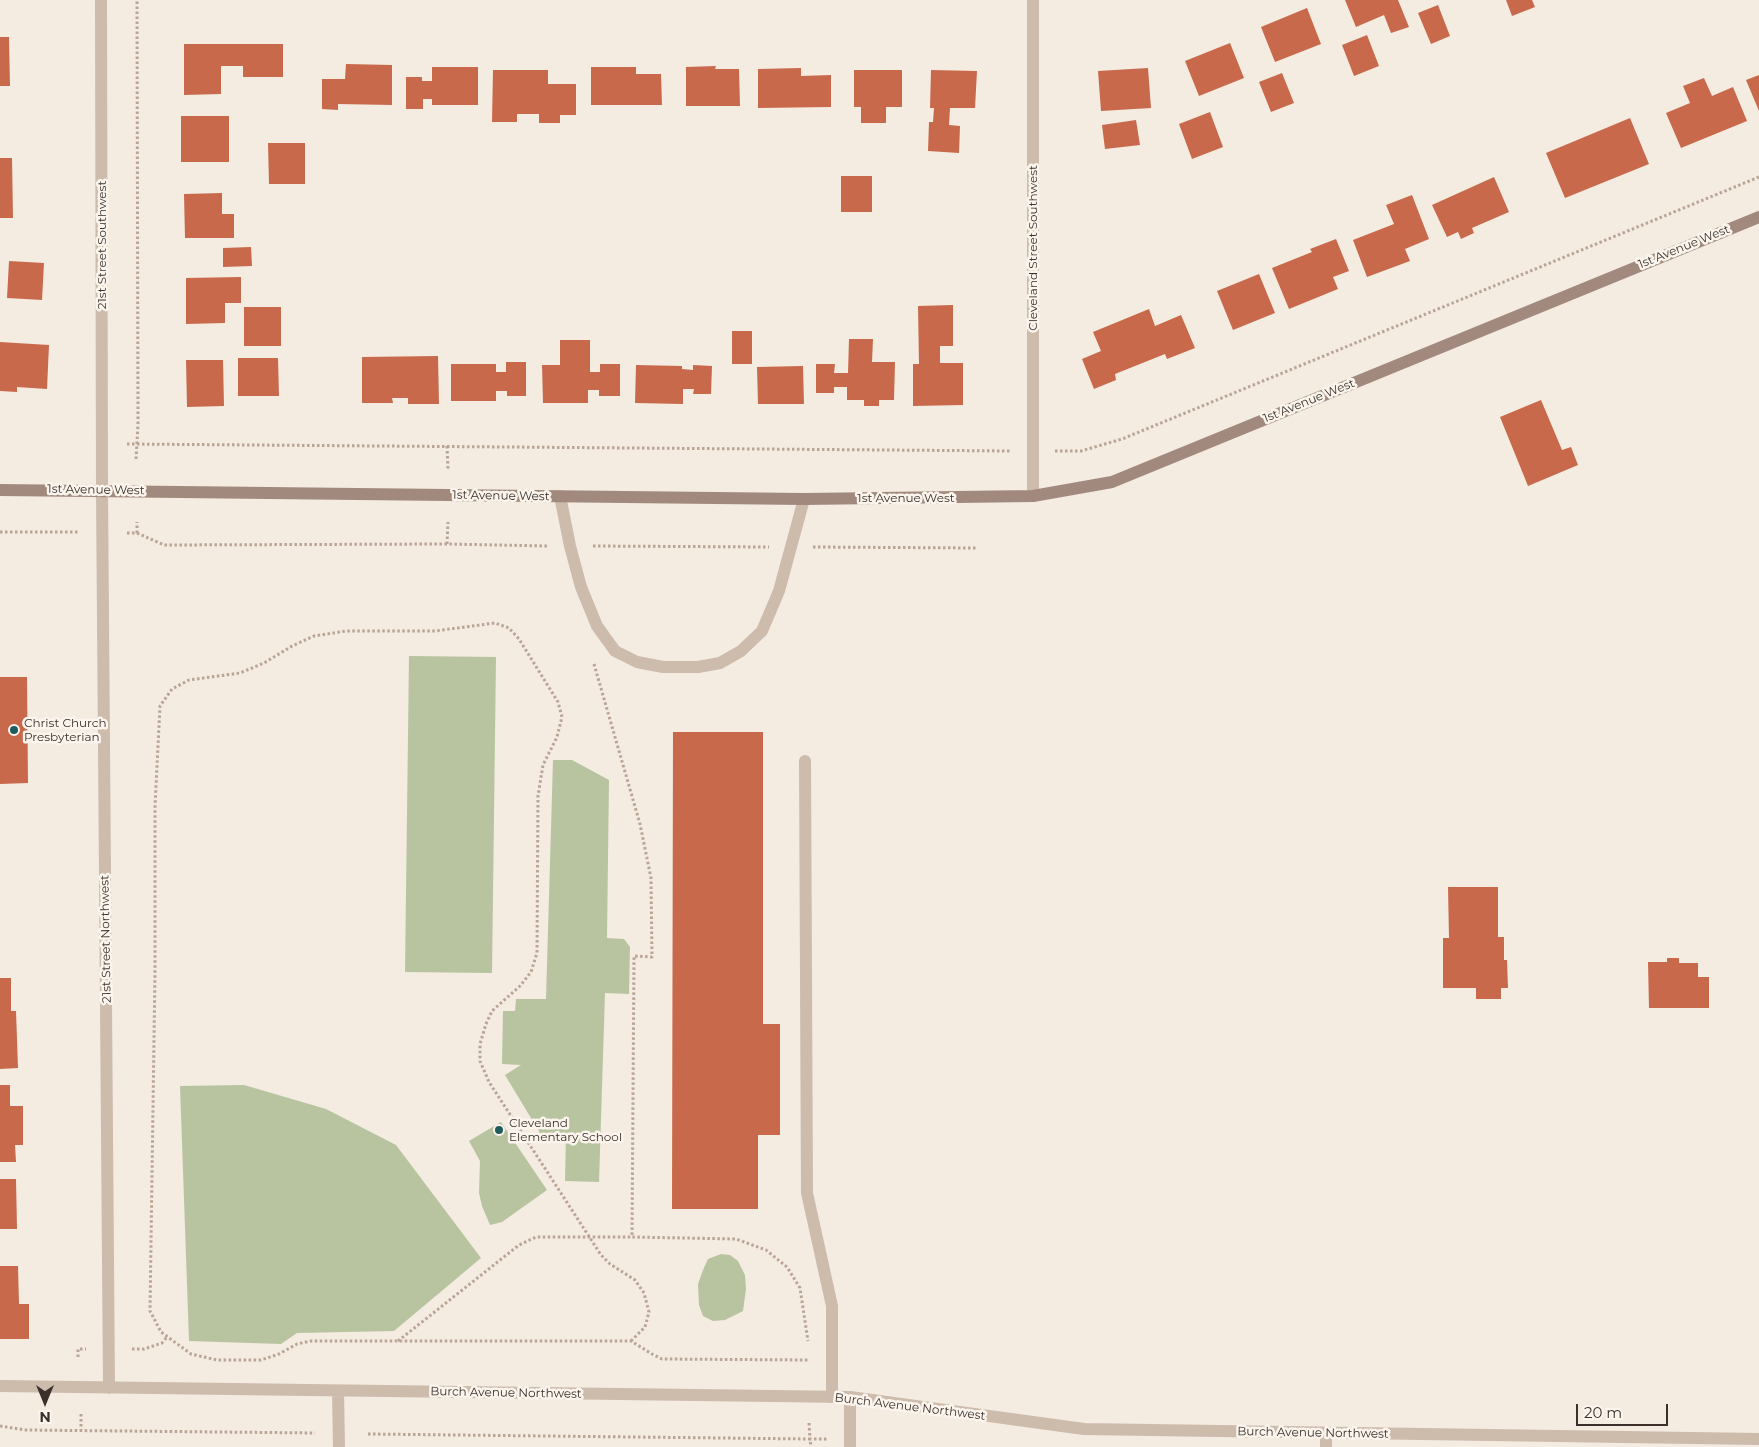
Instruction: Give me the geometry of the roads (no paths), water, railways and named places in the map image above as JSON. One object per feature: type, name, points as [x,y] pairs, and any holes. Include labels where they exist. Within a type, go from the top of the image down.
[{"type":"street","name":"21st Street Southwest","points":[[101,0],[102,490]]},
{"type":"street","name":"Cleveland Street Southwest","points":[[1033,0],[1033,496]]},
{"type":"street","name":"1st Avenue West","points":[[0,490],[804,499],[1033,496],[1112,482],[1759,216]]},
{"type":"street","name":"21st Street Northwest","points":[[102,490],[109,1388]]},
{"type":"street","points":[[560,496],[570,546],[584,596],[597,626],[616,651],[638,662],[663,667],[698,667],[720,663],[741,651],[762,631],[779,591],[804,499]]},
{"type":"street","points":[[805,761],[807,1193],[832,1306],[832,1397]]},
{"type":"street","name":"Burch Avenue Northwest","points":[[0,1386],[850,1397],[1084,1429],[1759,1439]]},
{"type":"street","points":[[338,1391],[339,1447]]},
{"type":"street","points":[[850,1397],[850,1443]]},
{"type":"street","points":[[1326,1433],[1326,1447]]},
{"type":"place","name":"Christ Church Presbyterian","points":[[14,730]]},
{"type":"place","name":"Cleveland Elementary School","points":[[499,1130]]}]
